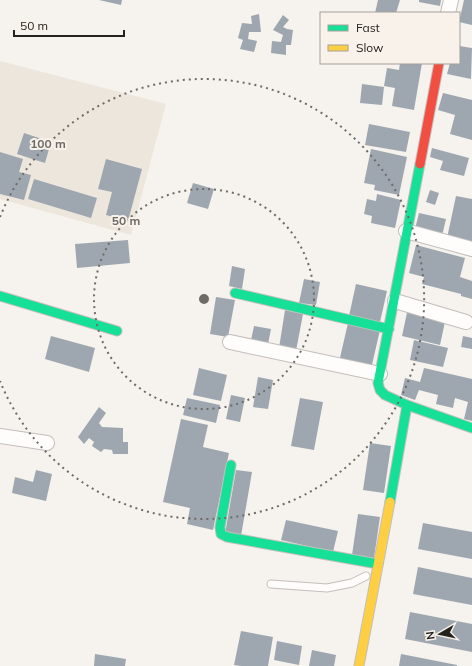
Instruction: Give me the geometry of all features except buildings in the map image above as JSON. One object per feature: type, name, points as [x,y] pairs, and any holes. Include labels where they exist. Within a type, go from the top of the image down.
[{"type":"street","points":[[448,12],[451,0]]},
{"type":"street","points":[[439,64],[378,383],[380,390],[385,395],[407,405],[472,428]]},
{"type":"street","points":[[406,231],[472,249]]},
{"type":"street","points":[[235,293],[389,329]]},
{"type":"street","points":[[0,296],[117,331]]},
{"type":"street","points":[[394,301],[466,322]]},
{"type":"street","points":[[230,342],[380,374]]},
{"type":"street","points":[[359,666],[374,570],[407,405]]},
{"type":"street","points":[[0,436],[46,443]]},
{"type":"street","points":[[231,466],[220,527],[221,534],[226,537],[374,570]]},
{"type":"lane","points":[[271,584],[326,588],[352,583],[374,570]]},
{"type":"shaded area","points":[[0,61],[166,104],[131,235],[0,199]]},
{"type":"traffic: fast","points":[[420,164],[378,383],[380,390],[385,395],[407,405],[472,428]]},
{"type":"traffic: fast","points":[[235,293],[389,329]]},
{"type":"traffic: fast","points":[[0,296],[117,331]]},
{"type":"traffic: fast","points":[[390,502],[407,405]]},
{"type":"traffic: fast","points":[[231,465],[220,527],[221,534],[227,537],[378,564]]},
{"type":"traffic: slow","points":[[359,666],[390,502]]},
{"type":"traffic: jam","points":[[420,164],[439,64]]}]
